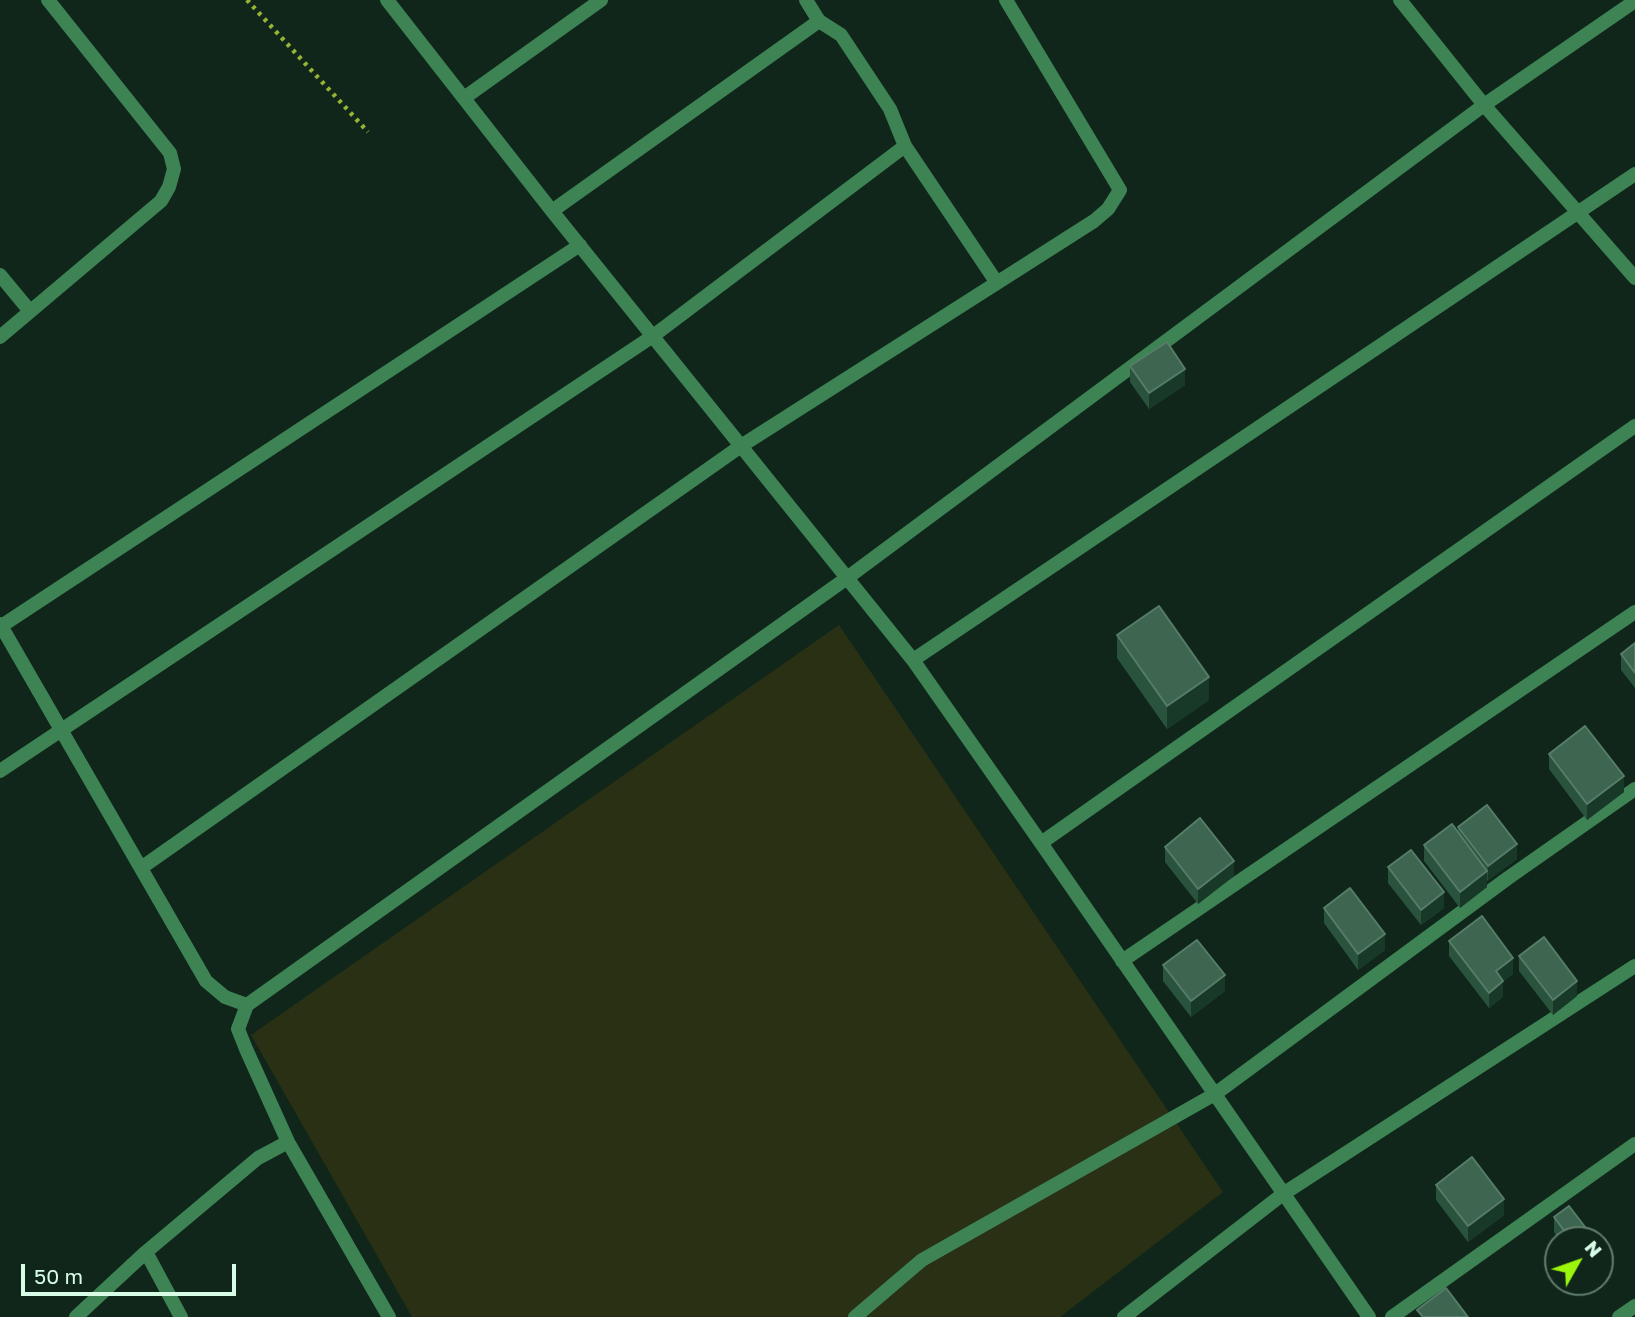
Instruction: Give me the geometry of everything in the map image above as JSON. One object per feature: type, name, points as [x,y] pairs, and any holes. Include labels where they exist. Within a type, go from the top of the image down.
[{"type":"street","points":[[0,337],[161,201],[169,187],[174,169],[170,153],[48,0]]},
{"type":"street","points":[[387,0],[552,211],[913,660],[1369,1317]]},
{"type":"street","points":[[806,0],[819,21],[841,35],[890,109],[905,146],[997,283]]},
{"type":"street","points":[[141,868],[741,446],[1094,221],[1108,209],[1120,190],[1006,0]]},
{"type":"street","points":[[1400,0],[1484,106],[1635,278]]},
{"type":"street","points":[[389,1317],[288,1142],[238,1029],[247,1005],[847,578],[1484,106],[1635,1]]},
{"type":"street","points":[[464,98],[595,2]]},
{"type":"street","points":[[552,211],[819,21]]},
{"type":"street","points":[[0,771],[653,336],[905,146]]},
{"type":"street","points":[[913,660],[1635,174]]},
{"type":"street","points":[[247,1005],[225,997],[206,981],[0,625],[580,246]]},
{"type":"street","points":[[0,275],[29,310]]},
{"type":"street","points":[[1041,843],[1635,426]]},
{"type":"street","points":[[1122,961],[1635,612]]},
{"type":"street","points":[[855,1317],[922,1260],[1215,1094],[1508,878],[1635,789]]},
{"type":"street","points":[[1124,1317],[1283,1194],[1635,966]]},
{"type":"street","points":[[76,1317],[146,1252],[258,1158],[288,1142]]},
{"type":"street","points":[[1392,1317],[1635,1144]]},
{"type":"street","points":[[146,1252],[181,1317]]},
{"type":"street","points":[[1619,1317],[1635,1306]]},
{"type":"path","points":[[247,0],[369,132]]},
{"type":"green space","points":[[839,625],[1223,1192],[1060,1317],[412,1317],[251,1035]]},
{"type":"building","points":[[1167,342],[1185,369],[1149,393],[1130,366]]},
{"type":"building","points":[[1159,606],[1209,677],[1167,706],[1117,635]]},
{"type":"building","points":[[1635,643],[1635,673],[1621,654]]},
{"type":"building","points":[[1585,726],[1624,776],[1587,804],[1549,754]]},
{"type":"building","points":[[1487,805],[1517,844],[1488,866],[1458,827]]},
{"type":"building","points":[[1200,818],[1234,861],[1198,889],[1165,847]]},
{"type":"building","points":[[1452,824],[1487,871],[1460,892],[1424,845]]},
{"type":"building","points":[[1411,850],[1444,892],[1421,910],[1388,867]]},
{"type":"building","points":[[1350,888],[1385,934],[1358,954],[1324,908]]},
{"type":"building","points":[[1482,916],[1513,958],[1496,971],[1503,981],[1489,993],[1449,941]]},
{"type":"building","points":[[1544,937],[1577,981],[1553,1000],[1519,956]]},
{"type":"building","points":[[1197,940],[1225,975],[1191,1001],[1163,965]]},
{"type":"building","points":[[1472,1157],[1504,1199],[1468,1226],[1436,1185]]},
{"type":"building","points":[[1569,1206],[1584,1226],[1561,1226],[1554,1217]]},
{"type":"building","points":[[1446,1288],[1468,1317],[1423,1317],[1417,1310]]}]
